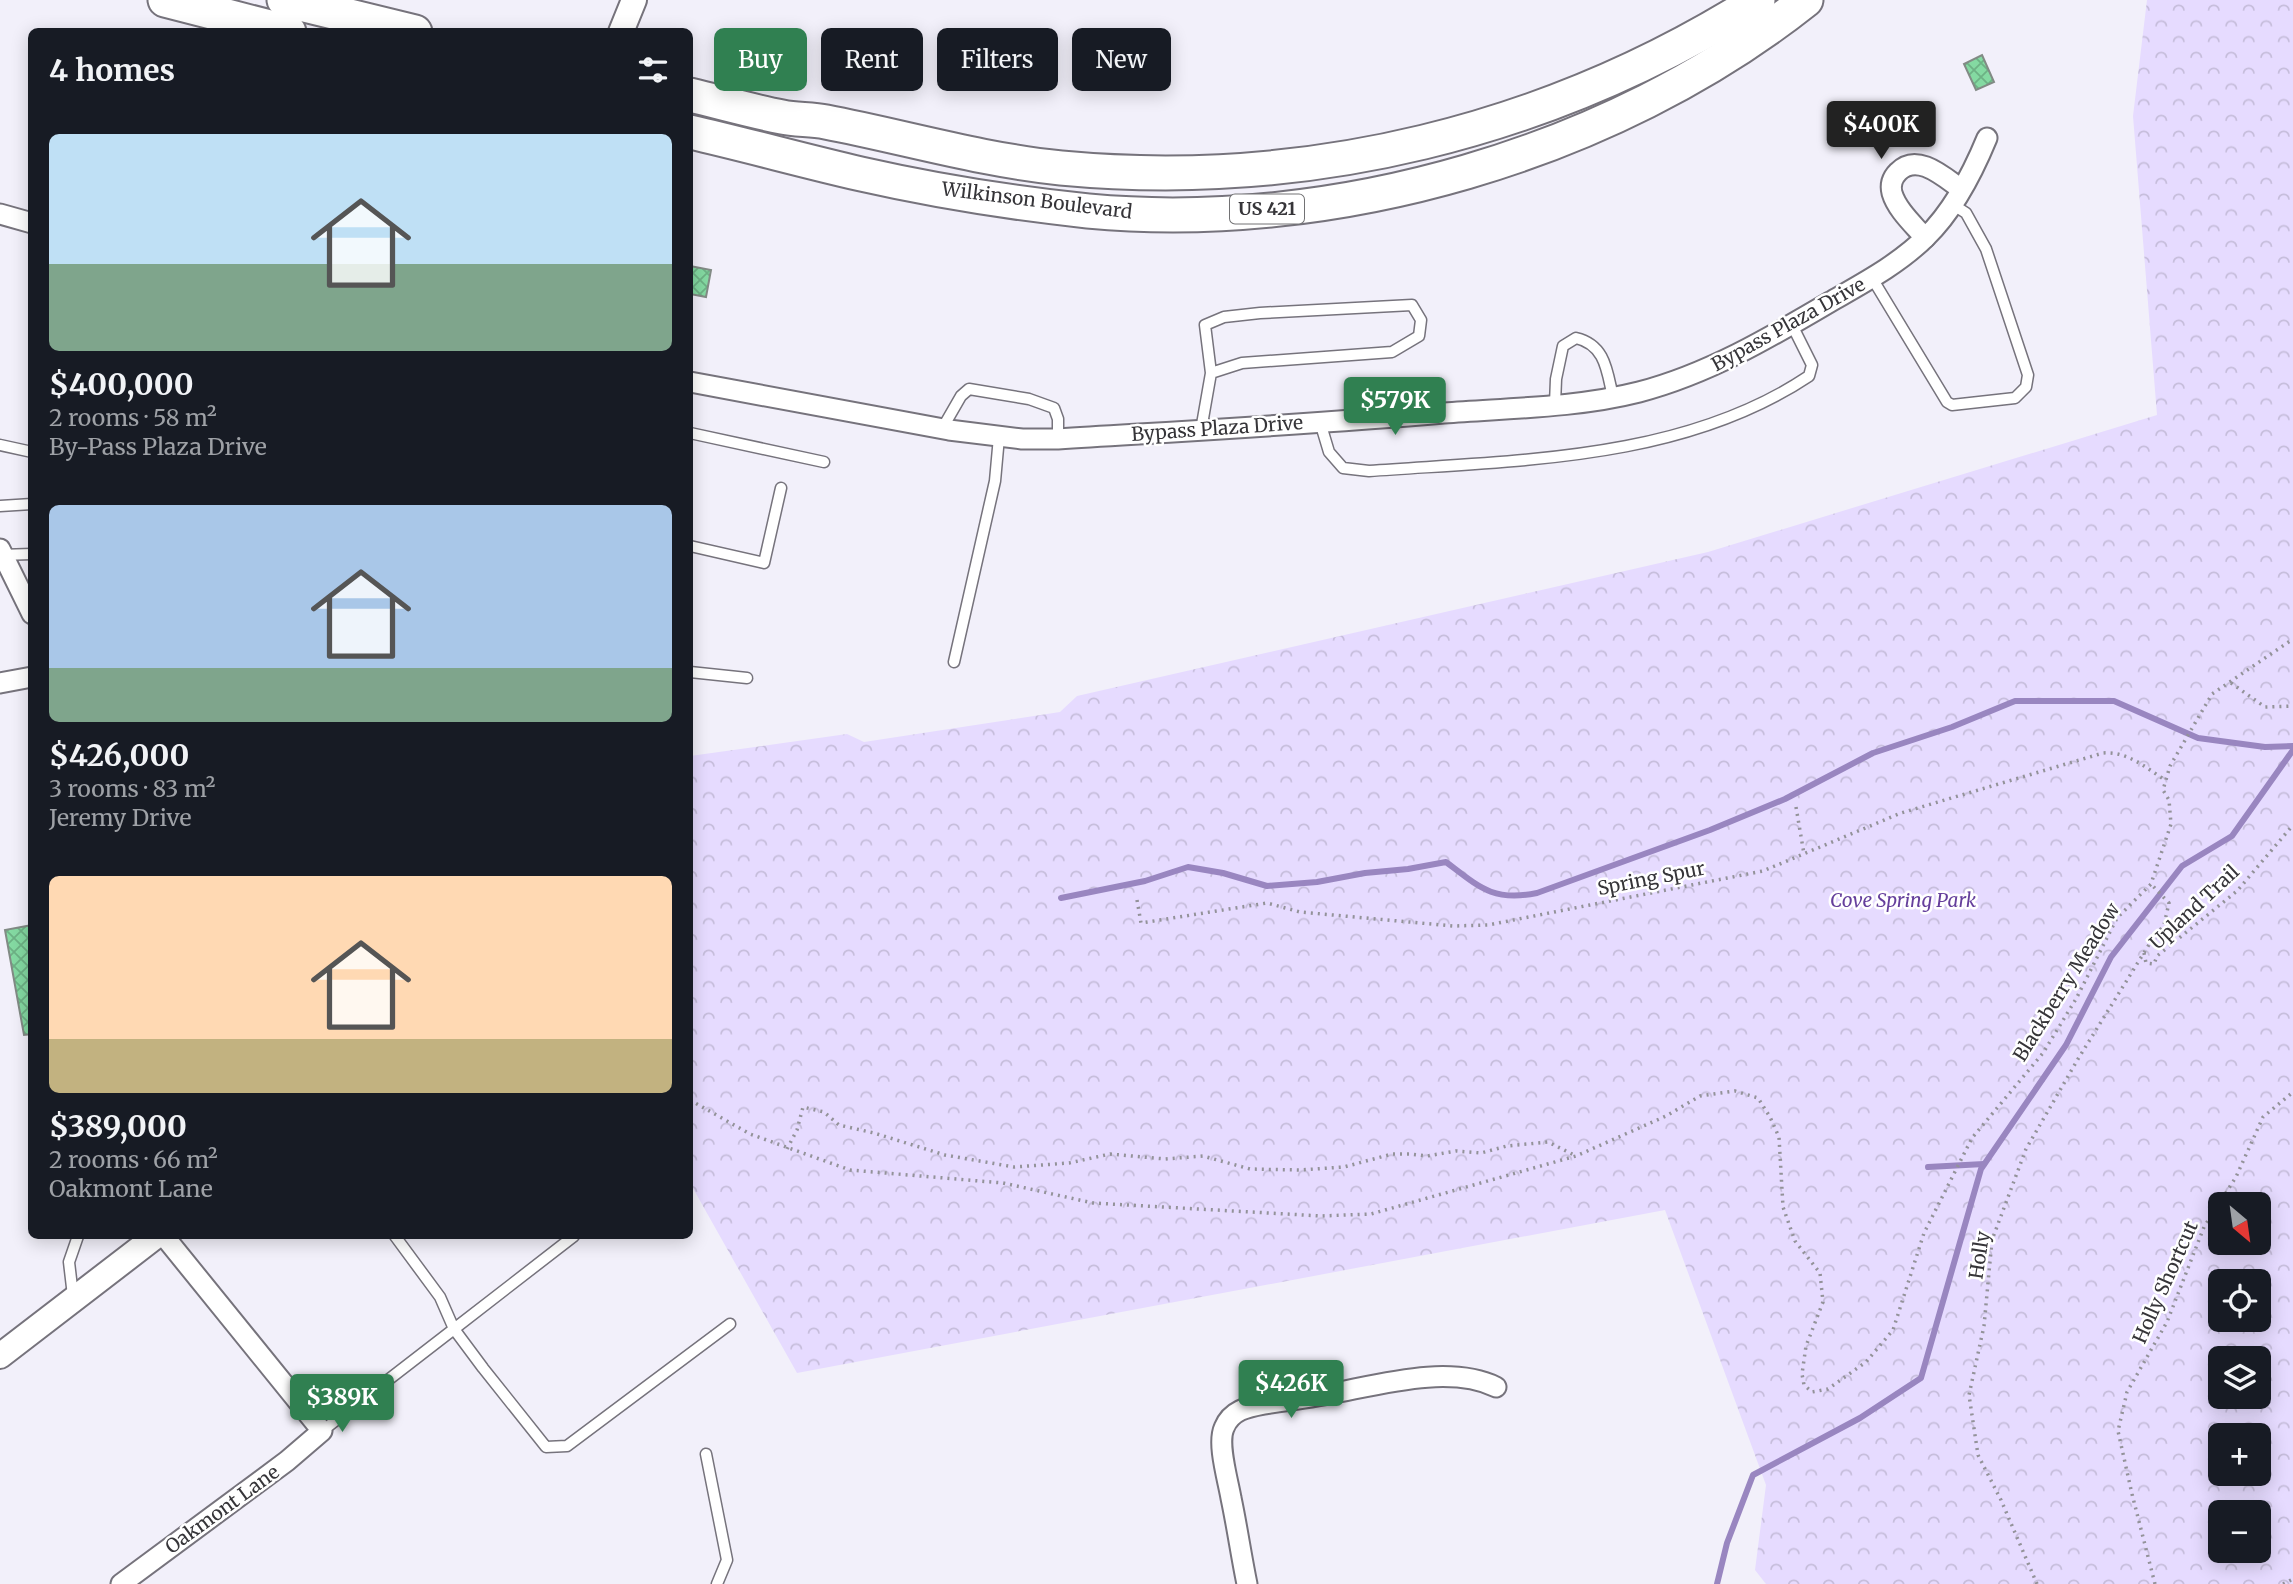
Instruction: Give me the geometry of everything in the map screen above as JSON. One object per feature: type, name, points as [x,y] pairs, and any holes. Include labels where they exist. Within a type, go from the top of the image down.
[{"type":"highway","points":[[165,0],[274,28]]},
{"type":"highway","points":[[284,0],[399,28]]},
{"type":"highway","name":"Wilkinson Boulevard","points":[[693,96],[784,118],[824,121],[957,151],[1058,167],[1166,173],[1275,168],[1331,161],[1409,146],[1531,111],[1657,57],[1758,0]]},
{"type":"highway","name":"Wilkinson Boulevard","points":[[693,133],[865,175],[1034,204],[1090,211],[1149,213],[1207,214],[1267,209],[1389,191],[1450,177],[1511,159],[1571,136],[1685,81],[1739,49],[1806,0]]},
{"type":"street","points":[[623,28],[634,0]]},
{"type":"street","name":"Bypass Plaza Drive","points":[[693,383],[942,429],[999,437],[1058,439],[1319,422],[1613,397],[1670,383],[1701,371],[1792,325],[1872,278],[1925,238],[1957,197],[1987,138]]},
{"type":"street","points":[[1925,238],[1907,218],[1893,196],[1893,178],[1906,166],[1916,165],[1935,170],[1957,197]]},
{"type":"street","points":[[0,214],[28,222]]},
{"type":"street","points":[[1,553],[28,606]]},
{"type":"street","points":[[0,683],[28,678]]},
{"type":"street","points":[[0,1356],[152,1239]]},
{"type":"street","points":[[166,1239],[322,1431]]},
{"type":"street","points":[[1247,1584],[1222,1434],[1228,1420],[1236,1413],[1264,1404],[1424,1378],[1461,1378],[1496,1387]]},
{"type":"street","name":"Oakmont Lane","points":[[121,1584],[287,1461],[322,1431]]},
{"type":"lane","points":[[1872,278],[1947,402],[1952,405],[2015,398],[2026,387],[2028,374],[1986,249],[1957,197]]},
{"type":"lane","points":[[1201,430],[1211,373],[1205,325],[1224,317],[1315,309],[1412,305],[1421,320],[1419,336],[1392,352],[1242,363],[1211,373]]},
{"type":"lane","points":[[1319,422],[1329,452],[1343,468],[1370,471],[1590,453],[1650,443],[1731,417],[1793,387],[1809,376],[1812,365],[1792,325]]},
{"type":"lane","points":[[1555,404],[1556,379],[1563,346],[1576,338],[1590,341],[1604,359],[1613,397]]},
{"type":"lane","points":[[942,429],[961,396],[970,389],[1029,399],[1054,408],[1058,419],[1058,439]]},
{"type":"lane","points":[[693,434],[824,462]]},
{"type":"lane","points":[[954,662],[995,481],[999,437]]},
{"type":"lane","points":[[0,445],[28,451]]},
{"type":"lane","points":[[693,547],[764,563],[781,488]]},
{"type":"lane","points":[[0,506],[28,504]]},
{"type":"lane","points":[[1,553],[28,554]]},
{"type":"lane","points":[[693,672],[747,678]]},
{"type":"lane","points":[[74,1299],[69,1262],[77,1239]]},
{"type":"lane","points":[[396,1239],[440,1297],[454,1329],[546,1447],[567,1446],[730,1324]]},
{"type":"lane","points":[[322,1431],[570,1239]]},
{"type":"lane","points":[[706,1454],[727,1560],[717,1584]]},
{"type":"path","points":[[2151,884],[2171,824],[2169,800],[2163,790],[2165,780],[2169,766],[2195,719],[2211,694],[2293,639]]},
{"type":"path","points":[[2231,682],[2265,707],[2293,706]]},
{"type":"path","name":"Spring Spur","points":[[1137,900],[1141,923],[1267,904],[1300,912],[1454,926],[1488,925],[1762,871],[1901,813],[2103,753],[2124,754],[2165,780]]},
{"type":"path","points":[[1796,807],[1804,854]]},
{"type":"path","name":"Upland Trail","points":[[2144,953],[2146,963],[2154,964],[2157,956],[2237,891],[2293,825]]},
{"type":"path","name":"Holly","points":[[2038,1584],[1978,1455],[1969,1395],[1984,1326],[1992,1240],[2026,1149],[2078,1059],[2164,925],[2169,903],[2151,884]]},
{"type":"path","name":"Blackberry Meadow","points":[[1576,1156],[1666,1116],[1700,1096],[1735,1091],[1758,1098],[1779,1137],[1783,1207],[1795,1241],[1820,1273],[1823,1302],[1806,1346],[1802,1374],[1804,1385],[1812,1392],[1828,1389],[1867,1362],[1893,1330],[1924,1233],[1972,1138],[2043,1053],[2076,999],[2118,918],[2151,884]]},
{"type":"path","name":"Holly Shortcut","points":[[2155,1584],[2118,1431],[2127,1392],[2167,1321],[2204,1227],[2236,1177],[2263,1117],[2293,1092]]},
{"type":"path","points":[[693,1102],[750,1134],[850,1170],[1003,1182],[1093,1203],[1321,1216],[1371,1214],[1576,1156]]},
{"type":"path","points":[[787,1149],[797,1130],[803,1107],[824,1112],[839,1125],[945,1155],[1014,1167],[1069,1163],[1110,1154],[1165,1159],[1203,1156],[1250,1169],[1300,1170],[1344,1167],[1392,1154],[1427,1156],[1456,1151],[1481,1153],[1507,1146],[1548,1142],[1576,1156]]},
{"type":"path","points":[[2283,1584],[2293,1578]]},
{"type":"green space","name":"Cove Spring Park","points":[[2147,0],[2293,0],[2293,1584],[1766,1584],[1755,1570],[1766,1485],[1665,1210],[797,1373],[693,1188],[693,756],[847,734],[864,742],[1060,712],[1077,696],[1708,552],[2157,415],[2133,116]]},
{"type":"building","points":[[1982,55],[1994,82],[1976,90],[1964,64]]},
{"type":"building","points":[[693,267],[711,270],[706,297],[693,295]]},
{"type":"building","points":[[28,926],[28,1034],[24,1035],[5,930]]},
{"type":"waterway","points":[[1061,898],[1145,881],[1188,867],[1223,873],[1267,886],[1317,882],[1446,862],[1478,885],[1498,894],[1537,893],[1710,830],[1785,799],[1873,753],[1952,727],[2015,701],[2114,701],[2198,738],[2265,747],[2293,746]]},
{"type":"waterway","points":[[1717,1584],[1727,1543],[1753,1475],[1860,1418],[1921,1378],[1981,1169],[2066,1045],[2111,957],[2182,866],[2232,836],[2293,750]]},
{"type":"waterway","points":[[1928,1167],[1984,1164]]}]
